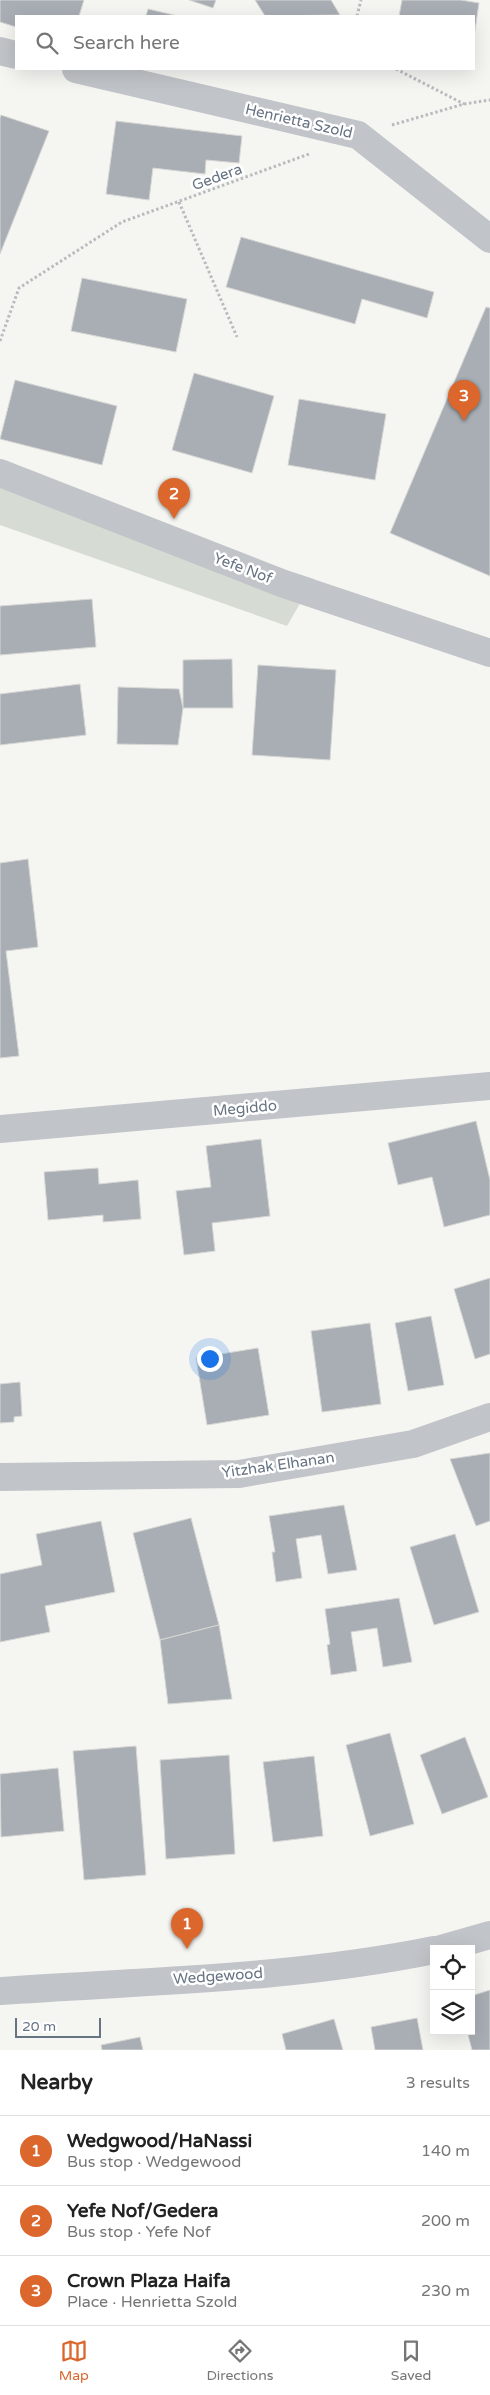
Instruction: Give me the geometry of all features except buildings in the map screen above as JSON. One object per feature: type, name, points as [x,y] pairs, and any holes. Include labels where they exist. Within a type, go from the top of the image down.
[{"type":"street","points":[[0,51],[15,55]]},
{"type":"street","name":"Henrietta Szold","points":[[80,70],[358,135],[490,239]]},
{"type":"street","name":"Yefe Nof","points":[[0,473],[284,584],[490,653]]},
{"type":"street","name":"Megiddo","points":[[0,1130],[490,1086]]},
{"type":"street","name":"Yitzhak Elhanan","points":[[0,1476],[239,1474],[413,1444],[490,1417]]},
{"type":"street","points":[[455,1945],[490,1935]]},
{"type":"street","name":"Wedgewood","points":[[0,1991],[313,1970],[430,1951]]},
{"type":"path","points":[[357,15],[361,0]]},
{"type":"path","points":[[398,70],[464,104]]},
{"type":"path","points":[[358,135],[464,104],[490,100]]},
{"type":"path","name":"Gedera","points":[[0,341],[19,288],[122,222],[313,152]]},
{"type":"path","points":[[179,202],[237,337]]},
{"type":"shaded area","points":[[0,477],[314,579],[287,626],[0,525]]},
{"type":"place","name":"Crown Plaza Haifa","points":[[464,421]]},
{"type":"place","name":"Yefe Nof/Gedera","points":[[174,519]]},
{"type":"place","name":"Wedgwood/HaNassi","points":[[187,1949]]}]
